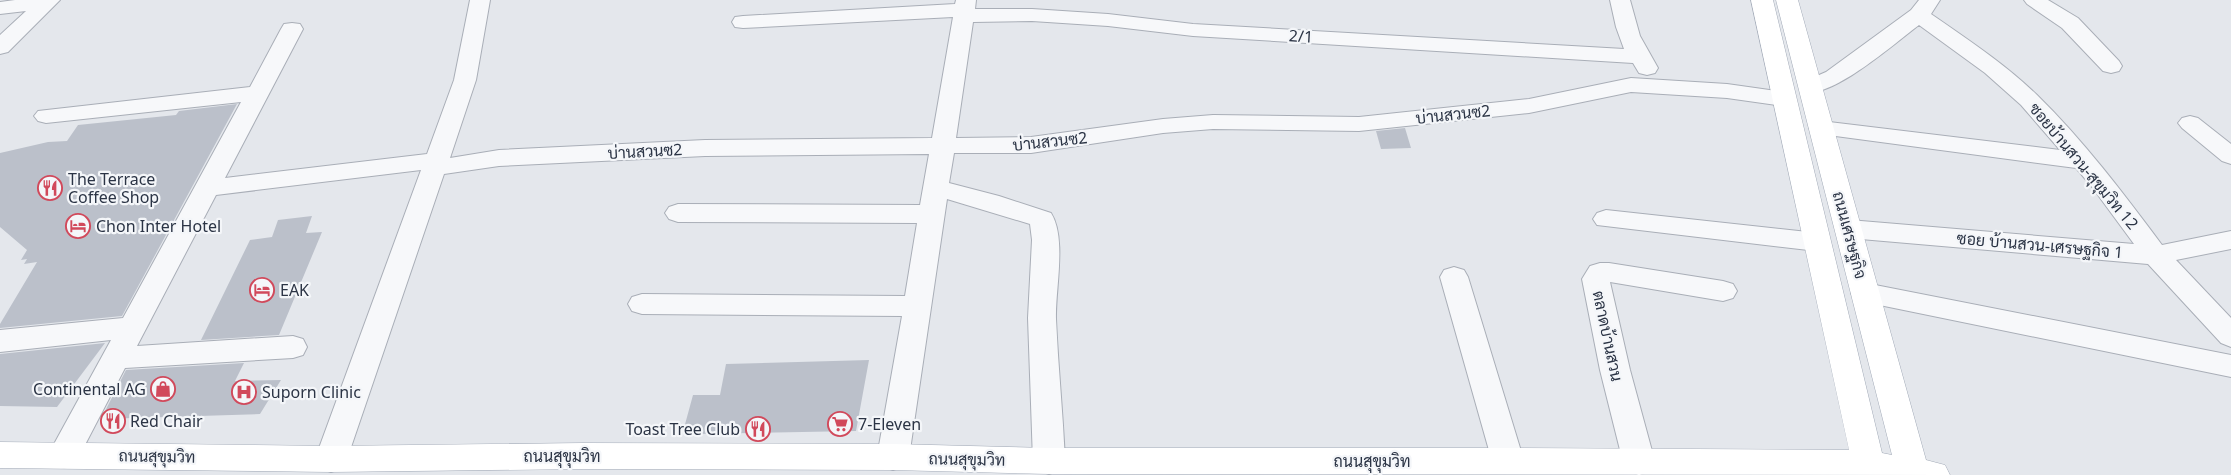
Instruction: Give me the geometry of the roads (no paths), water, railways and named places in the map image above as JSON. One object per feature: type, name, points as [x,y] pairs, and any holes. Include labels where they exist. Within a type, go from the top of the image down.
[{"type":"main road","name":"ถนนเศรษฐกิจ","points":[[1762,0],[1869,470]]},
{"type":"main road","name":"ถนนเศรษฐกิจ","points":[[1787,0],[1865,294],[1920,474]]},
{"type":"main road","name":"ถนนสุขุมวิท","points":[[0,455],[64,455],[324,467],[583,456],[893,457],[1048,461],[1639,462],[1869,470],[1920,474]]},
{"type":"street","points":[[324,467],[436,164],[465,80],[480,0]]},
{"type":"street","points":[[1620,0],[1626,30],[1639,57],[1661,86]]},
{"type":"street","points":[[2034,0],[2070,23],[2111,66]]},
{"type":"street","points":[[0,8],[47,1]]},
{"type":"street","points":[[0,47],[47,1]]},
{"type":"street","points":[[1811,87],[1834,77],[1925,8]]},
{"type":"street","name":"ซอยบ้านสวน-สุขุมวิท 12","points":[[1925,8],[2022,93],[2084,161],[2156,255],[2231,336]]},
{"type":"street","points":[[893,457],[965,9]]},
{"type":"street","name":"2/1","points":[[743,22],[965,9],[1108,20],[1193,30],[1639,57]]},
{"type":"street","points":[[64,455],[130,328],[292,29]]},
{"type":"street","name":"บ่านสวนซ2","points":[[206,188],[499,158],[705,148],[1031,145],[1163,126],[1213,122],[1359,124],[1529,106],[1631,85],[1727,91],[1784,99]]},
{"type":"street","points":[[46,116],[257,93]]},
{"type":"street","points":[[2190,124],[2231,156]]},
{"type":"street","points":[[1822,128],[2084,161]]},
{"type":"street","points":[[678,214],[934,201],[990,202],[1042,219],[1045,240],[1042,318],[1047,390],[1048,461]]},
{"type":"street","points":[[1606,219],[1817,242]]},
{"type":"street","name":"ซอย บ้านสวน-เศรษฐกิจ 1","points":[[1849,229],[2156,255],[2231,240]]},
{"type":"street","name":"ตลาดบ้านสวน","points":[[1639,462],[1615,370],[1596,279],[1600,274],[1609,272],[1723,291]]},
{"type":"street","points":[[1454,276],[1508,461]]},
{"type":"street","points":[[1865,294],[2231,366]]},
{"type":"street","points":[[642,304],[917,306]]},
{"type":"street","points":[[0,341],[130,328]]},
{"type":"street","points":[[114,358],[293,347]]},
{"type":"place","name":"The Terrace Coffee Shop","points":[[50,188]]},
{"type":"place","name":"Chon Inter Hotel","points":[[78,226]]},
{"type":"place","name":"EAK","points":[[262,290]]},
{"type":"place","name":"Continental AG","points":[[163,389]]},
{"type":"place","name":"Suporn Clinic","points":[[244,392]]},
{"type":"place","name":"Red Chair","points":[[113,421]]},
{"type":"place","name":"7-Eleven","points":[[840,424]]},
{"type":"place","name":"Toast Tree Club","points":[[758,429]]}]
